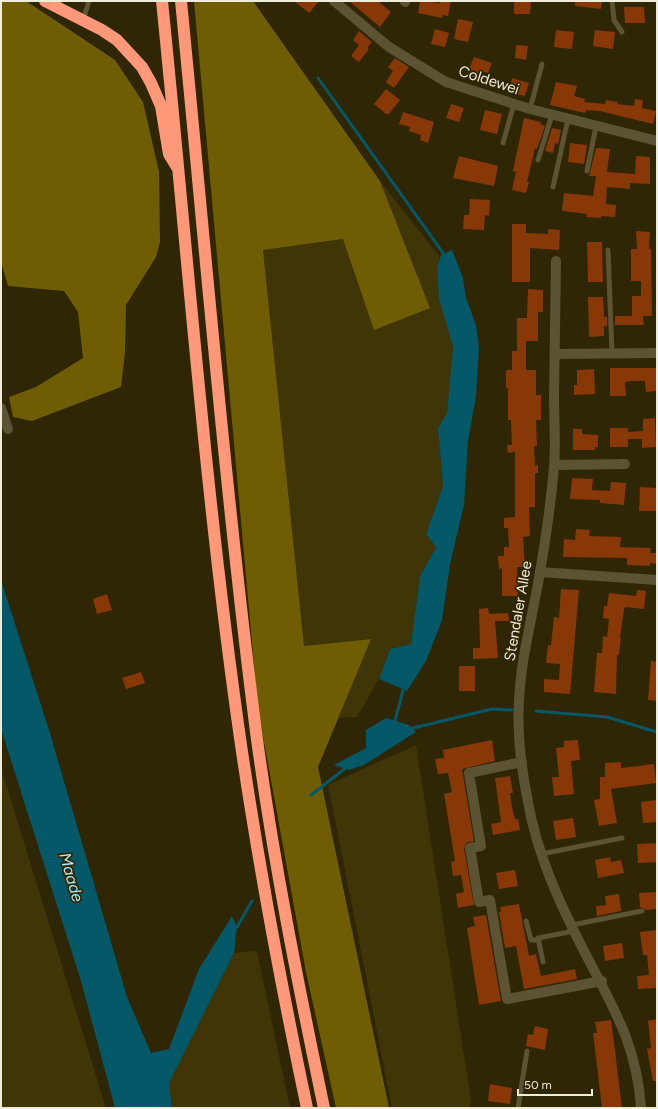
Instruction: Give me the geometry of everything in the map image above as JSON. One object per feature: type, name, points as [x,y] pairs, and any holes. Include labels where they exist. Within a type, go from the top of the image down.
[{"type":"highway","points":[[45,1],[102,30],[117,40],[142,67],[161,106],[169,154],[179,171]]},
{"type":"highway","points":[[162,1],[222,604],[240,738],[259,862],[307,1108]]},
{"type":"highway","points":[[181,1],[223,438],[256,733],[297,983],[324,1108]]},
{"type":"street","name":"Coldewei","points":[[334,1],[389,47],[446,82],[530,109],[657,141]]},
{"type":"street","name":"Stendaler Allee","points":[[556,261],[554,465],[540,572],[527,634],[519,702],[522,762],[535,837],[549,877],[573,928],[602,981],[630,1046],[641,1108]]},
{"type":"street","points":[[555,354],[657,353]]},
{"type":"street","points":[[1,408],[8,429]]},
{"type":"street","points":[[554,465],[625,464]]},
{"type":"street","points":[[540,572],[657,580]]},
{"type":"street","points":[[522,762],[469,773],[481,846],[470,848],[474,874],[479,902],[490,900],[507,999],[602,981]]},
{"type":"lane","points":[[83,20],[89,1]]},
{"type":"lane","points":[[612,1],[614,20],[622,32]]},
{"type":"lane","points":[[530,109],[542,64]]},
{"type":"lane","points":[[503,143],[514,104]]},
{"type":"lane","points":[[538,160],[552,115]]},
{"type":"lane","points":[[553,187],[568,119]]},
{"type":"lane","points":[[587,171],[596,126]]},
{"type":"lane","points":[[608,250],[612,353]]},
{"type":"lane","points":[[541,854],[622,838]]},
{"type":"lane","points":[[526,921],[530,940],[539,940],[538,938],[573,928],[642,911]]},
{"type":"lane","points":[[539,940],[543,962]]},
{"type":"lane","points":[[518,1108],[527,1052]]},
{"type":"shaded area","points":[[1,1],[26,1],[115,60],[143,102],[159,172],[160,242],[156,257],[126,305],[125,352],[121,387],[32,421],[13,417],[9,397],[36,387],[83,358],[78,312],[64,291],[8,286],[1,262]]},
{"type":"shaded area","points":[[194,1],[253,1],[380,181],[430,308],[374,330],[343,239],[263,250],[304,646],[371,639],[318,767],[389,1108],[336,1108],[306,972],[258,709]]},
{"type":"shaded area","points":[[380,181],[440,257],[437,268],[439,299],[453,347],[447,413],[438,428],[443,486],[426,534],[436,547],[420,576],[411,644],[390,649],[379,679],[357,717],[338,718],[371,639],[304,646],[263,250],[343,239],[430,308]]},
{"type":"shaded area","points":[[416,745],[471,1100],[469,1108],[392,1108],[328,785]]},
{"type":"shaded area","points":[[1,768],[106,1108],[1,1108]]},
{"type":"shaded area","points":[[257,951],[290,1108],[172,1108],[168,1083],[234,953]]},
{"type":"water","points":[[452,250],[463,278],[466,298],[476,325],[479,348],[476,396],[468,441],[464,505],[450,564],[442,620],[426,661],[407,691],[379,679],[390,649],[411,644],[420,576],[436,547],[426,534],[443,486],[438,428],[447,413],[453,347],[439,299],[437,268],[441,255]]},
{"type":"water","name":"Maade","points":[[1,580],[49,730],[127,997],[151,1053],[169,1049],[199,969],[232,916],[237,927],[234,953],[169,1083],[172,1108],[115,1108],[81,981],[1,729]]},
{"type":"water","points":[[386,718],[409,725],[416,732],[364,765],[349,770],[334,765],[366,748],[366,730]]},
{"type":"building","points":[[294,1],[319,1],[309,13]]},
{"type":"building","points":[[349,1],[378,1],[391,12],[380,27]]},
{"type":"building","points":[[420,1],[440,3],[440,1],[451,1],[448,16],[443,15],[442,18],[418,13]]},
{"type":"building","points":[[514,1],[531,1],[530,14],[514,14]]},
{"type":"building","points":[[575,1],[602,1],[601,9],[575,6]]},
{"type":"building","points":[[624,7],[644,7],[645,23],[625,23]]},
{"type":"building","points":[[458,19],[473,22],[468,42],[454,39]]},
{"type":"building","points":[[435,29],[449,33],[445,47],[431,44]]},
{"type":"building","points":[[556,30],[574,32],[572,49],[554,47]]},
{"type":"building","points":[[595,30],[615,32],[613,49],[593,46]]},
{"type":"building","points":[[359,31],[372,42],[367,48],[369,49],[359,62],[351,56],[359,45],[353,40]]},
{"type":"building","points":[[516,45],[528,46],[526,60],[515,58]]},
{"type":"building","points":[[474,57],[492,63],[488,73],[481,71],[478,80],[466,76]]},
{"type":"building","points":[[395,58],[409,67],[394,88],[386,82],[393,71],[388,67]]},
{"type":"building","points":[[512,78],[529,83],[525,96],[509,92]]},
{"type":"building","points":[[556,82],[577,86],[574,96],[585,99],[584,102],[605,104],[606,100],[618,102],[617,104],[634,106],[635,99],[643,100],[642,108],[656,111],[653,124],[600,111],[586,110],[585,113],[550,105]]},
{"type":"building","points":[[386,89],[400,100],[389,114],[386,114],[374,104]]},
{"type":"building","points":[[451,104],[464,108],[459,122],[446,118]]},
{"type":"building","points":[[485,110],[502,114],[497,134],[480,130]]},
{"type":"building","points":[[403,112],[434,122],[428,143],[420,140],[421,135],[409,131],[410,127],[399,124]]},
{"type":"building","points":[[524,118],[541,122],[540,124],[545,126],[537,149],[535,148],[526,193],[512,190],[516,172],[513,171]]},
{"type":"building","points":[[552,128],[561,130],[558,144],[555,143],[553,153],[545,151]]},
{"type":"building","points":[[570,143],[587,145],[584,164],[568,162]]},
{"type":"building","points":[[596,148],[610,149],[607,172],[635,174],[636,156],[650,157],[650,184],[630,183],[630,189],[607,187],[606,204],[616,205],[615,217],[586,217],[587,214],[562,211],[564,193],[593,196],[596,176],[589,176]]},
{"type":"building","points":[[459,156],[498,166],[494,186],[453,178]]},
{"type":"building","points":[[470,199],[490,200],[489,216],[485,215],[484,230],[463,229],[464,215],[469,215]]},
{"type":"building","points":[[512,224],[526,224],[526,233],[548,234],[548,229],[560,230],[559,250],[530,248],[530,282],[512,282]]},
{"type":"building","points":[[636,231],[650,232],[649,249],[651,249],[652,316],[643,316],[644,325],[615,325],[615,316],[632,316],[632,296],[641,296],[641,281],[631,281],[631,249],[637,249]]},
{"type":"building","points":[[587,242],[602,242],[603,282],[588,282]]},
{"type":"building","points":[[528,289],[543,290],[543,312],[538,312],[538,341],[526,341],[526,370],[536,370],[536,395],[541,395],[541,420],[536,420],[537,446],[534,446],[535,466],[538,465],[538,473],[535,473],[535,507],[529,507],[530,536],[523,537],[525,567],[517,567],[518,596],[502,596],[502,568],[499,569],[498,556],[504,556],[504,547],[509,547],[508,528],[504,528],[504,518],[515,517],[515,452],[508,453],[507,445],[512,445],[511,420],[508,420],[508,388],[506,388],[506,370],[512,370],[512,351],[517,351],[517,318],[527,318]]},
{"type":"building","points":[[588,297],[603,297],[604,317],[607,317],[607,326],[604,326],[604,336],[589,337]]},
{"type":"building","points":[[610,368],[656,368],[657,391],[646,392],[645,381],[631,381],[625,382],[626,396],[610,396]]},
{"type":"building","points":[[594,369],[595,394],[574,395],[574,385],[577,385],[577,370]]},
{"type":"building","points":[[655,418],[656,447],[642,448],[642,439],[628,439],[628,447],[610,447],[610,428],[628,428],[628,432],[643,431],[643,419]]},
{"type":"building","points":[[573,429],[582,429],[582,434],[598,435],[598,447],[595,447],[595,450],[573,450]]},
{"type":"building","points":[[572,478],[593,479],[592,490],[610,491],[611,482],[626,483],[624,505],[600,503],[600,500],[570,499]]},
{"type":"building","points":[[640,487],[656,488],[656,511],[639,511]]},
{"type":"building","points":[[576,529],[590,530],[589,536],[621,537],[620,547],[651,548],[650,553],[657,553],[657,564],[650,563],[650,566],[627,565],[627,558],[563,557],[564,539],[575,540]]},
{"type":"building","points":[[561,589],[579,590],[570,694],[544,692],[544,679],[559,680],[560,664],[546,663],[548,645],[551,645],[554,617],[559,618]]},
{"type":"building","points":[[637,590],[646,591],[644,609],[625,607],[624,610],[619,655],[617,655],[616,694],[594,692],[597,653],[602,653],[603,636],[607,637],[609,619],[603,618],[604,606],[607,606],[609,593],[636,596]]},
{"type":"building","points":[[107,594],[112,610],[97,614],[93,599]]},
{"type":"building","points":[[488,608],[489,614],[508,613],[509,621],[495,621],[498,658],[473,659],[473,648],[480,648],[479,609]]},
{"type":"building","points":[[651,661],[657,662],[657,701],[648,700]]},
{"type":"building","points":[[459,666],[475,666],[475,691],[459,691]]},
{"type":"building","points":[[141,672],[145,683],[126,689],[122,678]]},
{"type":"building","points":[[492,740],[495,761],[462,769],[474,841],[466,843],[464,849],[474,905],[458,908],[456,894],[464,892],[461,875],[453,876],[451,862],[455,861],[444,794],[452,792],[448,773],[438,774],[435,759],[444,758],[443,750]]},
{"type":"building","points":[[578,740],[580,760],[571,761],[574,794],[554,796],[552,777],[559,777],[556,748],[564,747],[564,741]]},
{"type":"building","points":[[621,762],[621,768],[654,764],[656,783],[611,789],[617,823],[599,826],[594,800],[600,799],[600,777],[605,777],[605,763]]},
{"type":"building","points":[[510,776],[513,793],[510,793],[512,808],[515,819],[518,819],[520,830],[493,835],[491,824],[501,822],[495,778]]},
{"type":"building","points":[[657,800],[657,822],[643,823],[641,802]]},
{"type":"building","points":[[573,818],[576,837],[556,840],[553,821]]},
{"type":"building","points":[[657,843],[657,862],[638,863],[637,844]]},
{"type":"building","points":[[610,857],[611,862],[621,860],[624,873],[598,878],[595,860]]},
{"type":"building","points":[[515,870],[518,886],[499,889],[496,873]]},
{"type":"building","points":[[657,892],[657,909],[646,910],[640,907],[639,893]]},
{"type":"building","points":[[619,894],[621,911],[597,916],[596,906],[606,905],[605,896]]},
{"type":"building","points":[[519,904],[529,956],[536,954],[541,976],[575,969],[577,979],[524,989],[516,946],[505,948],[499,912],[501,912],[500,907]]},
{"type":"building","points":[[486,915],[501,1001],[479,1005],[467,928],[475,926],[473,917]]},
{"type":"building","points":[[657,930],[657,988],[638,989],[637,976],[649,975],[647,955],[643,955],[640,932]]},
{"type":"building","points":[[622,943],[624,958],[605,961],[603,946]]},
{"type":"building","points":[[657,1019],[657,1081],[653,1081],[647,1049],[651,1048],[648,1021]]},
{"type":"building","points":[[611,1020],[622,1108],[602,1108],[593,1033],[597,1033],[595,1022]]},
{"type":"building","points":[[535,1026],[548,1029],[545,1050],[526,1046],[528,1034],[533,1035]]},
{"type":"building","points":[[490,1084],[512,1088],[510,1104],[488,1101]]},
{"type":"waterway","points":[[318,78],[446,257]]},
{"type":"waterway","points":[[394,724],[404,687]]},
{"type":"waterway","points":[[409,729],[492,709],[512,710]]},
{"type":"waterway","points":[[536,711],[607,717],[657,732]]},
{"type":"waterway","points":[[311,795],[347,767]]},
{"type":"waterway","points":[[237,927],[252,901]]}]
